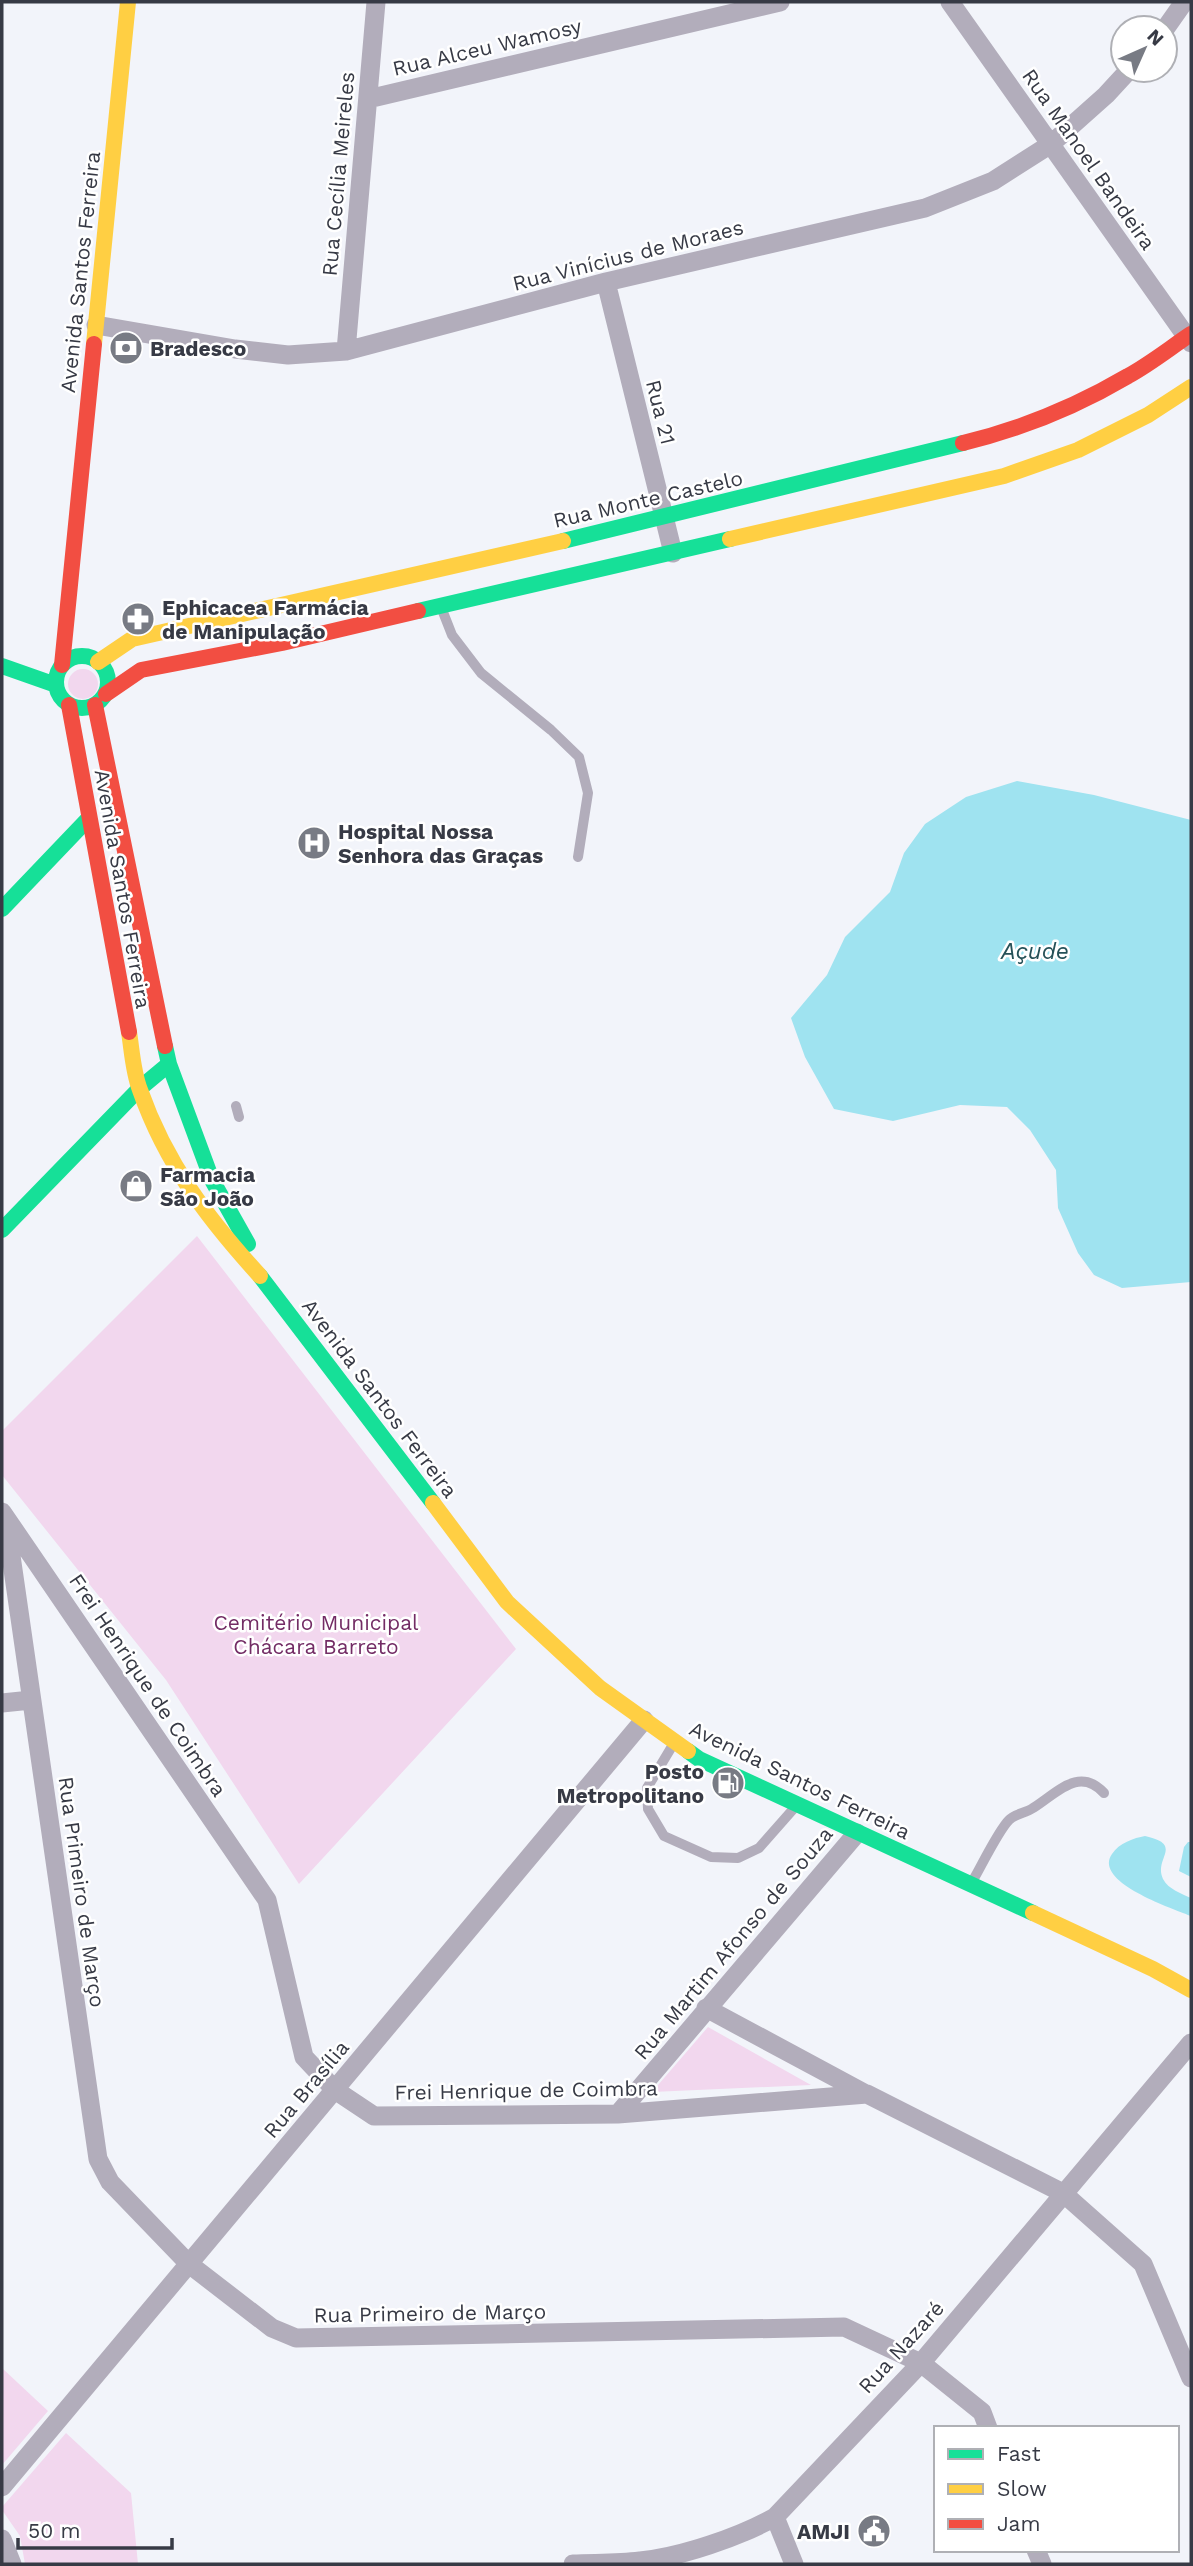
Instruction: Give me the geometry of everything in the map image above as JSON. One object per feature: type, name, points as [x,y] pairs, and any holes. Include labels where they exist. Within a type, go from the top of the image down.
[{"type":"main road","name":"Avenida Santos Ferreira","points":[[62,665],[128,2]]},
{"type":"main road","name":"Rua Monte Castelo","points":[[88,647],[663,518],[1000,434],[1069,407],[1129,376],[1190,338]]},
{"type":"main road","points":[[100,699],[108,680],[103,667],[88,647],[62,665],[58,671],[56,685],[63,699],[77,708],[100,699],[141,670],[282,643],[1004,476],[1078,450],[1148,415],[1191,387]]},
{"type":"main road","name":"Avenida Santos Ferreira","points":[[75,545],[88,647]]},
{"type":"main road","points":[[2,666],[56,685]]},
{"type":"main road","name":"Avenida Santos Ferreira","points":[[100,699],[169,1064],[212,1180],[273,1290]]},
{"type":"main road","name":"Avenida Santos Ferreira","points":[[69,705],[139,1089],[175,1169],[217,1229],[273,1290],[507,1602],[600,1688],[699,1759],[1153,1969],[1191,1990]]},
{"type":"main road","points":[[2,909],[88,819]]},
{"type":"main road","points":[[2,1230],[139,1089],[169,1064]]},
{"type":"street","name":"Rua Cecília Meireles","points":[[346,351],[376,2]]},
{"type":"street","name":"Rua Alceu Wamosy","points":[[368,99],[780,2]]},
{"type":"street","name":"Rua Manoel Bandeira","points":[[950,2],[1190,338]]},
{"type":"street","name":"Rua Vinícius de Moraes","points":[[96,325],[235,349],[288,355],[346,351],[606,282],[925,208],[993,181],[1051,144],[1116,84]]},
{"type":"street","name":"Rua 21","points":[[606,282],[673,553]]},
{"type":"street","name":"Rua Primeiro de Março","points":[[4,1514],[98,2159],[110,2182],[189,2264],[272,2328],[296,2339],[844,2327],[921,2363],[982,2412],[987,2426]]},
{"type":"street","name":"Frei Henrique de Coimbra","points":[[4,1514],[267,1900],[304,2057],[335,2090],[374,2116],[618,2114],[867,2094]]},
{"type":"street","points":[[2,1703],[31,1700]]},
{"type":"street","name":"Rua Brasília","points":[[2,2487],[645,1720]]},
{"type":"street","name":"Rua Martim Afonso de Souza","points":[[618,2114],[857,1833]]},
{"type":"street","points":[[706,2008],[867,2094],[1063,2193],[1143,2264],[1191,2378]]},
{"type":"street","name":"Rua Nazaré","points":[[573,2564],[641,2561],[705,2546],[752,2530],[775,2517],[921,2363],[1191,2043]]},
{"type":"street","points":[[775,2517],[794,2564]]},
{"type":"street","points":[[2,2539],[12,2564]]},
{"type":"lane","points":[[441,606],[452,635],[481,673],[551,730],[579,757],[588,793],[578,857]]},
{"type":"lane","points":[[236,1106],[239,1117]]},
{"type":"lane","points":[[675,1743],[647,1788],[648,1809],[664,1836],[711,1857],[738,1858],[759,1848],[797,1805]]},
{"type":"lane","points":[[970,1886],[1009,1819],[1031,1810],[1065,1786],[1080,1781],[1094,1783],[1104,1793]]},
{"type":"green space","points":[[83,669],[94,673],[98,684],[94,695],[83,699],[72,695],[68,684],[72,673]]},
{"type":"green space","name":"Cemitério Municipal Chácara Barreto","points":[[197,1236],[516,1649],[299,1884],[166,1680],[2,1475],[2,1431]]},
{"type":"green space","points":[[708,2027],[811,2085],[652,2092]]},
{"type":"green space","points":[[2,2368],[48,2411],[2,2465]]},
{"type":"green space","points":[[66,2433],[131,2493],[138,2564],[25,2564],[20,2536],[2,2507]]},
{"type":"water","name":"Açude","points":[[1017,781],[1094,795],[1191,820],[1191,1282],[1122,1288],[1094,1275],[1078,1253],[1058,1208],[1056,1170],[1030,1130],[1007,1107],[960,1105],[893,1121],[834,1109],[805,1057],[791,1018],[827,975],[845,937],[890,892],[904,853],[925,824],[966,797]]},
{"type":"water","points":[[1145,1836],[1157,1840],[1166,1848],[1161,1871],[1163,1879],[1172,1888],[1191,1898],[1191,1916],[1153,1901],[1114,1875],[1109,1864],[1115,1850],[1127,1842]]},
{"type":"water","points":[[1191,1842],[1191,1877],[1179,1871],[1184,1847]]},
{"type":"traffic: fast","points":[[563,541],[963,443]]},
{"type":"traffic: fast","points":[[418,611],[730,539]]},
{"type":"traffic: fast","points":[[82,656],[92,658],[100,664],[106,672],[108,682],[106,692],[100,700],[92,706],[82,708],[72,706],[64,700],[58,692],[56,682],[58,672],[64,664],[72,658],[82,656]]},
{"type":"traffic: fast","points":[[2,666],[56,685]]},
{"type":"traffic: fast","points":[[2,909],[88,819]]},
{"type":"traffic: fast","points":[[165,1046],[169,1064],[212,1180],[248,1244]]},
{"type":"traffic: fast","points":[[2,1230],[139,1089],[169,1064]]},
{"type":"traffic: fast","points":[[260,1276],[433,1503]]},
{"type":"traffic: fast","points":[[688,1751],[699,1759],[1033,1913]]},
{"type":"traffic: slow","points":[[94,344],[128,2]]},
{"type":"traffic: slow","points":[[730,539],[1004,476],[1078,450],[1148,415],[1191,387]]},
{"type":"traffic: slow","points":[[98,662],[132,639],[563,541]]},
{"type":"traffic: slow","points":[[129,1032],[138,1083],[162,1142],[206,1212],[260,1276]]},
{"type":"traffic: slow","points":[[433,1503],[507,1602],[600,1688],[688,1751]]},
{"type":"traffic: slow","points":[[1033,1913],[1153,1969],[1191,1990]]},
{"type":"traffic: jam","points":[[963,443],[1027,424],[1089,397],[1136,371],[1191,334]]},
{"type":"traffic: jam","points":[[62,665],[94,344]]},
{"type":"traffic: jam","points":[[106,694],[141,670],[282,643],[418,611]]},
{"type":"traffic: jam","points":[[69,705],[129,1032]]},
{"type":"traffic: jam","points":[[95,705],[165,1046]]},
{"type":"place","name":"Bradesco","points":[[126,348]]},
{"type":"place","name":"Ephicacea Farmácia de Manipulação","points":[[138,619]]},
{"type":"place","name":"Hospital Nossa Senhora das Graças","points":[[314,843]]},
{"type":"place","name":"Farmacia São João","points":[[136,1186]]},
{"type":"place","name":"Posto Metropolitano","points":[[728,1783]]},
{"type":"place","name":"AMJI","points":[[874,2531]]}]
